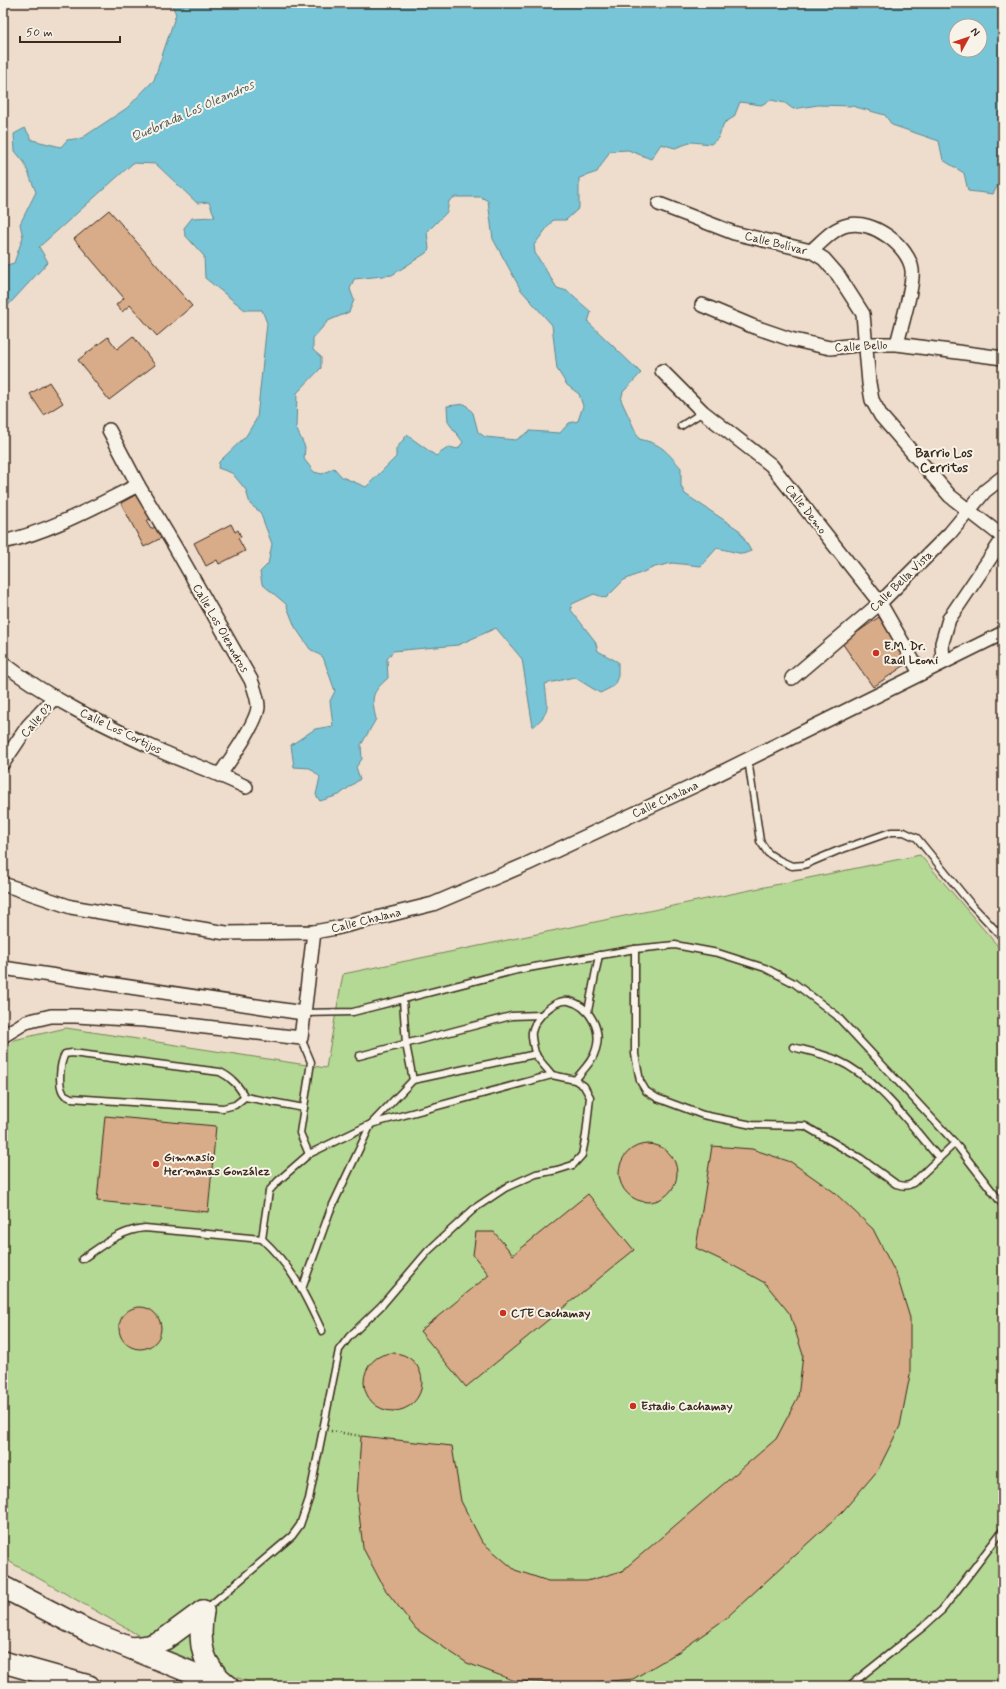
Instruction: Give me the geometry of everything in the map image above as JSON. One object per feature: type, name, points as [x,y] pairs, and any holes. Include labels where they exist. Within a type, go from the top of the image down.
[{"type":"main road","points":[[3,1587],[86,1630],[224,1686]]},
{"type":"main road","points":[[132,1648],[149,1646],[165,1639],[203,1611]]},
{"type":"main road","points":[[203,1611],[200,1631],[201,1648],[209,1665],[218,1678],[228,1686]]},
{"type":"main road","points":[[3,1662],[89,1686]]},
{"type":"street","name":"Calle Bolívar","points":[[659,204],[734,233],[811,251],[824,259],[838,275],[863,314],[869,383],[872,400],[881,416],[950,496],[1003,538]]},
{"type":"street","points":[[811,251],[836,229],[848,225],[860,224],[884,233],[899,245],[909,257],[912,271],[897,344]]},
{"type":"street","name":"Calle Bello","points":[[702,305],[752,326],[790,339],[830,348],[865,344],[897,344],[1003,358]]},
{"type":"street","name":"Calle Demo","points":[[662,371],[703,412],[771,465],[880,603],[920,673]]},
{"type":"street","name":"Calle Los Oleandros","points":[[109,430],[138,485],[251,680],[258,707],[254,719],[234,755],[220,774]]},
{"type":"street","name":"Calle Bella Vista","points":[[792,678],[880,603],[950,533],[985,491],[1003,477]]},
{"type":"street","points":[[3,542],[19,539],[80,514],[138,485]]},
{"type":"street","points":[[943,662],[942,643],[949,619],[1003,538]]},
{"type":"street","name":"Calle Chalana","points":[[3,884],[72,907],[226,933],[314,932],[433,904],[527,864],[748,759],[1003,633]]},
{"type":"street","name":"Calle Los Cortijos","points":[[3,663],[25,680],[55,697],[155,748],[220,774],[246,787]]},
{"type":"street","name":"Calle 03","points":[[3,763],[28,726],[55,697]]},
{"type":"street","name":"Calle Chalana","points":[[301,1038],[314,932]]},
{"type":"street","points":[[3,968],[303,1013]]},
{"type":"street","points":[[3,1036],[26,1022],[51,1016],[63,1016],[145,1020],[301,1038]]},
{"type":"lane","points":[[681,426],[703,412]]},
{"type":"lane","points":[[748,759],[760,841],[768,853],[792,866],[804,865],[837,851],[891,832],[904,832],[917,838],[970,904],[1003,938]]},
{"type":"lane","points":[[303,1013],[353,1012],[517,970],[635,949],[675,945],[718,953],[765,968],[794,983],[836,1015],[955,1143],[1003,1205]]},
{"type":"lane","points":[[635,949],[635,1054],[640,1081],[646,1091],[657,1098],[703,1115],[752,1125],[805,1126],[860,1158],[896,1184],[903,1186],[909,1186],[913,1183],[955,1143]]},
{"type":"lane","points":[[588,1011],[599,955]]},
{"type":"lane","points":[[403,1000],[406,1044],[414,1080]]},
{"type":"lane","points":[[552,1075],[536,1054],[531,1032],[541,1014],[554,1004],[568,1001],[588,1011],[595,1024],[598,1037],[596,1050],[590,1062],[575,1080]]},
{"type":"lane","points":[[359,1056],[511,1016],[541,1014]]},
{"type":"lane","points":[[301,1038],[311,1062],[300,1133],[309,1154]]},
{"type":"lane","points":[[793,1047],[838,1060],[856,1071],[873,1084],[939,1158]]},
{"type":"lane","points":[[245,1097],[235,1106],[223,1108],[71,1098],[64,1094],[61,1088],[61,1061],[65,1054],[72,1053],[220,1072],[230,1077],[234,1081],[245,1097],[304,1108]]},
{"type":"lane","points":[[302,1289],[330,1211],[371,1124],[414,1080],[536,1054]]},
{"type":"lane","points":[[203,1611],[292,1536],[300,1525],[310,1499],[339,1350],[349,1337],[382,1304],[428,1251],[475,1208],[506,1188],[536,1174],[565,1168],[572,1165],[582,1155],[590,1097],[584,1086],[575,1080],[552,1075],[371,1124],[309,1154],[278,1181],[269,1191],[262,1239]]},
{"type":"lane","points":[[82,1259],[121,1233],[133,1229],[145,1228],[262,1239],[276,1252],[290,1269],[302,1289],[322,1331]]},
{"type":"lane","points":[[849,1686],[942,1610],[1003,1530]]},
{"type":"path","points":[[323,1429],[360,1436]]},
{"type":"green space","name":"CTE Cachamay","points":[[920,855],[1003,952],[1003,1686],[259,1686],[159,1647],[3,1558],[3,1054],[14,1040],[66,1028],[326,1068],[343,974]]},
{"type":"water","name":"Quebrada Los Oleandros","points":[[171,3],[1003,3],[1003,181],[999,183],[993,194],[968,191],[964,173],[943,160],[939,141],[892,125],[885,115],[852,106],[818,105],[793,109],[785,103],[771,100],[761,105],[740,102],[734,117],[724,123],[718,138],[711,144],[692,142],[675,148],[661,144],[651,159],[628,150],[610,151],[597,172],[579,178],[579,208],[566,220],[553,220],[534,245],[535,253],[557,288],[567,291],[591,312],[588,322],[641,373],[623,392],[621,400],[639,439],[653,443],[667,453],[681,468],[681,486],[685,494],[739,530],[751,551],[743,554],[717,548],[701,566],[672,563],[655,567],[624,580],[606,598],[594,594],[572,604],[571,610],[595,641],[598,651],[618,662],[618,676],[614,686],[600,693],[574,677],[545,684],[547,703],[546,712],[533,727],[522,659],[496,628],[458,645],[393,651],[387,659],[388,678],[375,692],[373,700],[376,719],[361,745],[362,759],[356,767],[360,779],[339,795],[320,801],[316,795],[320,777],[310,768],[294,767],[291,745],[315,729],[333,726],[330,701],[335,691],[323,657],[310,649],[295,627],[286,604],[262,584],[260,572],[268,564],[272,544],[260,512],[250,504],[246,490],[232,473],[218,468],[219,462],[246,436],[257,418],[267,323],[262,310],[245,310],[205,278],[204,256],[185,235],[184,228],[192,218],[215,217],[209,202],[197,203],[156,164],[133,163],[39,247],[48,262],[3,311],[3,266],[14,263],[23,237],[20,224],[36,192],[24,162],[15,151],[14,134],[25,128],[32,140],[61,147],[67,140],[82,138],[127,108],[154,80],[176,14]],"holes":[[[455,197],[481,197],[488,201],[493,239],[521,290],[552,325],[557,369],[567,385],[579,394],[583,406],[578,421],[569,423],[560,433],[530,431],[516,440],[485,437],[478,432],[473,413],[465,404],[447,406],[448,422],[463,442],[458,449],[449,447],[436,456],[407,435],[396,449],[396,457],[366,487],[342,477],[334,468],[322,474],[314,472],[304,459],[305,447],[296,428],[297,393],[321,368],[321,357],[313,350],[313,338],[328,321],[349,312],[354,300],[350,289],[354,279],[392,275],[426,253],[429,249],[427,232],[447,212],[449,201]]]},
{"type":"building","points":[[109,210],[192,306],[157,336],[130,305],[122,312],[116,305],[124,298],[74,239]]},
{"type":"building","points":[[133,336],[155,365],[109,400],[78,360],[108,337],[117,349]]},
{"type":"building","points":[[49,382],[63,403],[44,415],[30,394]]},
{"type":"building","points":[[139,493],[152,518],[146,521],[151,529],[157,526],[163,537],[144,547],[121,503]]},
{"type":"building","points":[[231,524],[235,532],[238,530],[241,537],[238,538],[245,551],[219,564],[217,560],[206,566],[194,543]]},
{"type":"building","name":"E.M. Dr. Raúl Leoni","points":[[879,617],[908,663],[873,687],[842,643]]},
{"type":"building","name":"Gimnasio Hermanas González","points":[[105,1116],[216,1126],[208,1212],[97,1201]]},
{"type":"building","points":[[648,1144],[659,1146],[669,1152],[675,1162],[677,1173],[675,1184],[669,1194],[659,1200],[648,1202],[637,1200],[627,1194],[621,1184],[619,1173],[621,1162],[627,1152],[637,1146]]},
{"type":"building","points":[[712,1146],[752,1149],[791,1162],[834,1192],[873,1229],[897,1276],[910,1318],[910,1375],[900,1426],[878,1470],[843,1511],[725,1619],[680,1651],[633,1679],[576,1684],[515,1681],[467,1663],[416,1629],[384,1588],[363,1548],[357,1496],[361,1436],[452,1446],[461,1501],[482,1542],[515,1570],[548,1581],[587,1581],[622,1571],[776,1439],[798,1397],[803,1355],[790,1314],[765,1283],[696,1248]]},
{"type":"building","points":[[588,1194],[634,1250],[466,1387],[420,1331],[489,1275],[473,1255],[476,1232],[494,1232],[513,1255]]},
{"type":"building","points":[[136,1307],[144,1307],[152,1310],[158,1316],[161,1328],[158,1340],[152,1346],[144,1349],[136,1349],[128,1346],[122,1340],[119,1332],[119,1324],[122,1316],[128,1310]]},
{"type":"building","points":[[393,1353],[404,1355],[417,1366],[420,1371],[422,1382],[420,1393],[409,1406],[404,1409],[393,1411],[382,1409],[369,1398],[366,1393],[364,1382],[366,1371],[377,1358],[382,1355]]},
{"type":"place","name":"E.M. Dr. Raúl Leoni","points":[[876,653]]},
{"type":"place","name":"Gimnasio Hermanas González","points":[[156,1164]]},
{"type":"place","name":"CTE Cachamay","points":[[503,1313]]},
{"type":"place","name":"Estadio Cachamay","points":[[633,1406]]},
{"type":"district","name":"Barrio Los Cerritos","points":[[944,460]]}]
